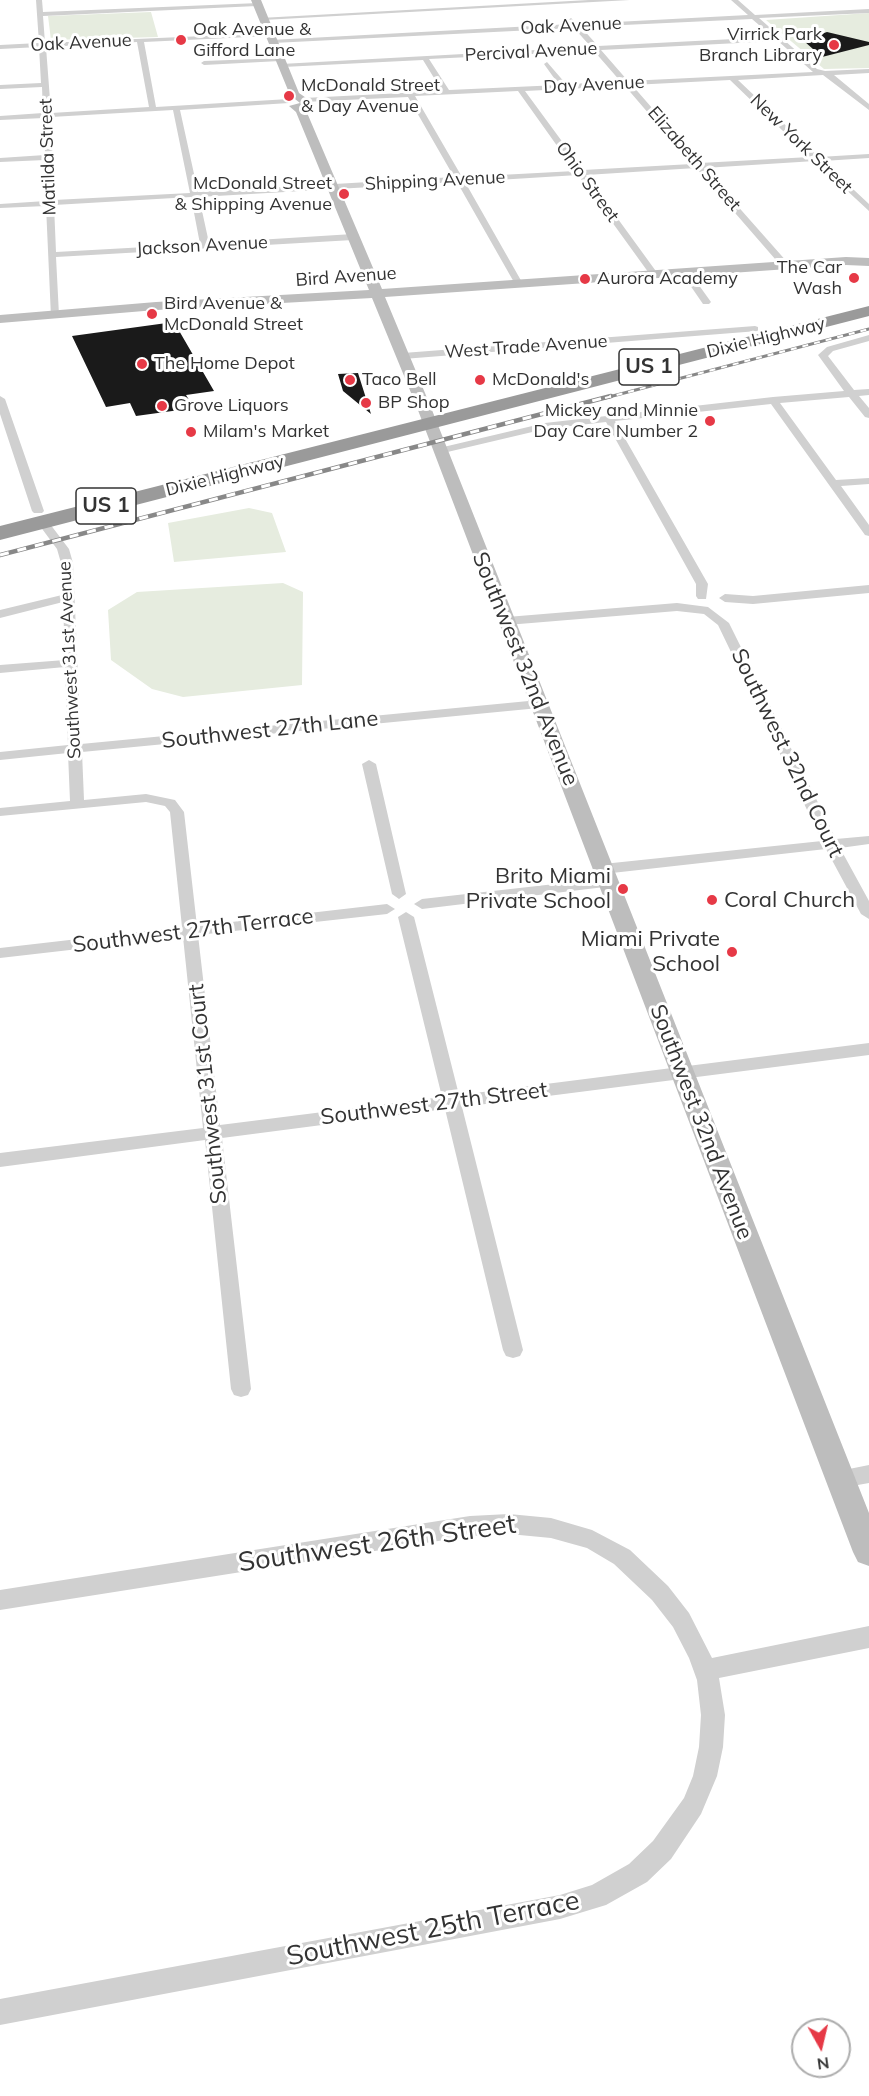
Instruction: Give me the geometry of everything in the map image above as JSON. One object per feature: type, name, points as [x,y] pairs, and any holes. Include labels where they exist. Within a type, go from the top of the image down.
[{"type":"highway","name":"US 1","points":[[428,418],[755,329],[869,301]]},
{"type":"highway","name":"Dixie Highway","points":[[0,533],[41,517],[428,418],[869,311]]},
{"type":"highway","name":"US 1","points":[[0,520],[41,517]]},
{"type":"street","name":"Matilda Street","points":[[39,0],[47,115],[54,315]]},
{"type":"street","points":[[391,0],[397,11]]},
{"type":"street","points":[[263,18],[627,0]]},
{"type":"street","points":[[734,0],[815,70],[831,76],[869,108]]},
{"type":"street","points":[[40,14],[257,2]]},
{"type":"street","name":"Southwest 32nd Avenue","points":[[257,2],[428,418],[869,1552]]},
{"type":"street","name":"Elizabeth Street","points":[[555,2],[785,265]]},
{"type":"street","name":"Oak Avenue","points":[[0,47],[140,40],[576,26],[869,11]]},
{"type":"street","name":"Percival Avenue","points":[[204,63],[425,58],[779,39]]},
{"type":"street","points":[[140,40],[153,109]]},
{"type":"street","points":[[425,58],[447,93]]},
{"type":"street","points":[[547,64],[564,87]]},
{"type":"street","name":"Day Avenue","points":[[0,118],[869,71]]},
{"type":"street","name":"New York Street","points":[[732,78],[869,209]]},
{"type":"street","points":[[0,87],[45,85]]},
{"type":"street","name":"Ohio Street","points":[[520,89],[654,274]]},
{"type":"street","points":[[411,95],[519,284]]},
{"type":"street","points":[[176,108],[205,246]]},
{"type":"street","name":"Shipping Avenue","points":[[0,206],[869,156]]},
{"type":"street","points":[[0,160],[49,158]]},
{"type":"street","name":"Jackson Avenue","points":[[51,255],[353,237]]},
{"type":"street","name":"Bird Avenue","points":[[846,261],[869,257]]},
{"type":"street","name":"Bird Avenue","points":[[0,319],[785,265],[846,261],[869,262]]},
{"type":"street","points":[[685,272],[706,302]]},
{"type":"street","name":"West Trade Avenue","points":[[403,356],[755,329]]},
{"type":"street","name":"West Trade Avenue","points":[[686,335],[698,338],[703,343]]},
{"type":"street","points":[[869,338],[824,352],[826,362],[869,415]]},
{"type":"street","points":[[439,451],[532,428],[773,400],[869,392]]},
{"type":"street","name":"Southwest 31st Avenue","points":[[0,399],[41,517],[64,553],[67,563],[77,804]]},
{"type":"street","points":[[773,400],[869,533]]},
{"type":"street","name":"Southwest 32nd Court","points":[[609,419],[703,600],[724,607],[830,844],[869,914]]},
{"type":"street","points":[[832,483],[869,480]]},
{"type":"street","points":[[507,621],[677,607],[703,600],[724,607],[753,600],[869,589]]},
{"type":"street","points":[[0,614],[68,597]]},
{"type":"street","points":[[0,669],[71,663]]},
{"type":"street","name":"Southwest 27th Lane","points":[[0,756],[539,704]]},
{"type":"street","points":[[369,764],[399,894]]},
{"type":"street","name":"Southwest 31st Court","points":[[77,804],[146,798],[170,803],[178,816],[241,1389]]},
{"type":"street","points":[[0,813],[77,804]]},
{"type":"street","points":[[422,904],[869,840]]},
{"type":"street","points":[[387,909],[387,902],[399,894],[415,895],[422,904]]},
{"type":"street","points":[[422,904],[417,914],[406,917],[513,1350]]},
{"type":"street","name":"Southwest 27th Terrace","points":[[0,953],[387,909],[395,915],[406,917]]},
{"type":"street","name":"Southwest 27th Street","points":[[0,1160],[869,1049]]},
{"type":"street","points":[[841,1479],[869,1474]]},
{"type":"street","name":"Southwest 26th Street","points":[[0,1600],[470,1527],[531,1524],[592,1540],[622,1557],[638,1570],[681,1620],[705,1670]]},
{"type":"street","points":[[705,1670],[869,1637]]},
{"type":"street","name":"Southwest 25th Terrace","points":[[0,2012],[560,1907],[608,1891],[638,1873],[662,1850],[682,1824],[698,1795],[705,1776],[713,1725],[712,1701],[705,1670]]},
{"type":"shaded area","points":[[151,12],[158,37],[51,40],[48,16]]},
{"type":"shaded area","points":[[869,13],[869,68],[824,69],[766,20]]},
{"type":"shaded area","points":[[249,508],[272,513],[286,552],[174,562],[168,523]]},
{"type":"shaded area","points":[[283,583],[303,592],[302,685],[183,697],[152,689],[111,660],[108,610],[137,592]]},
{"type":"building","name":"Virrick Park Branch Library","points":[[827,32],[869,42],[869,45],[822,57],[796,34],[818,35]]},
{"type":"building","name":"The Home Depot","points":[[174,322],[214,391],[186,395],[194,408],[136,416],[130,403],[106,407],[72,336]]},
{"type":"building","points":[[358,373],[371,414],[343,391],[338,374]]},
{"type":"railway","points":[[605,398],[869,329]]},
{"type":"railway","points":[[0,555],[611,396]]},
{"type":"place","name":"Oak Avenue & Gifford Lane","points":[[181,40]]},
{"type":"place","name":"Virrick Park Branch Library","points":[[834,45]]},
{"type":"place","name":"McDonald Street & Day Avenue","points":[[289,96]]},
{"type":"place","name":"McDonald Street & Shipping Avenue","points":[[344,194]]},
{"type":"place","name":"The Car Wash","points":[[854,278]]},
{"type":"place","name":"Aurora Academy","points":[[585,279]]},
{"type":"place","name":"Bird Avenue & McDonald Street","points":[[152,314]]},
{"type":"place","name":"The Home Depot","points":[[142,364]]},
{"type":"place","name":"Taco Bell","points":[[350,380]]},
{"type":"place","name":"McDonald's","points":[[480,380]]},
{"type":"place","name":"BP Shop","points":[[366,403]]},
{"type":"place","name":"Grove Liquors","points":[[162,406]]},
{"type":"place","name":"Mickey and Minnie Day Care Number 2","points":[[710,421]]},
{"type":"place","name":"Milam's Market","points":[[191,432]]},
{"type":"place","name":"Brito Miami Private School","points":[[623,889]]},
{"type":"place","name":"Coral Church","points":[[712,900]]},
{"type":"place","name":"Miami Private School","points":[[732,952]]}]
